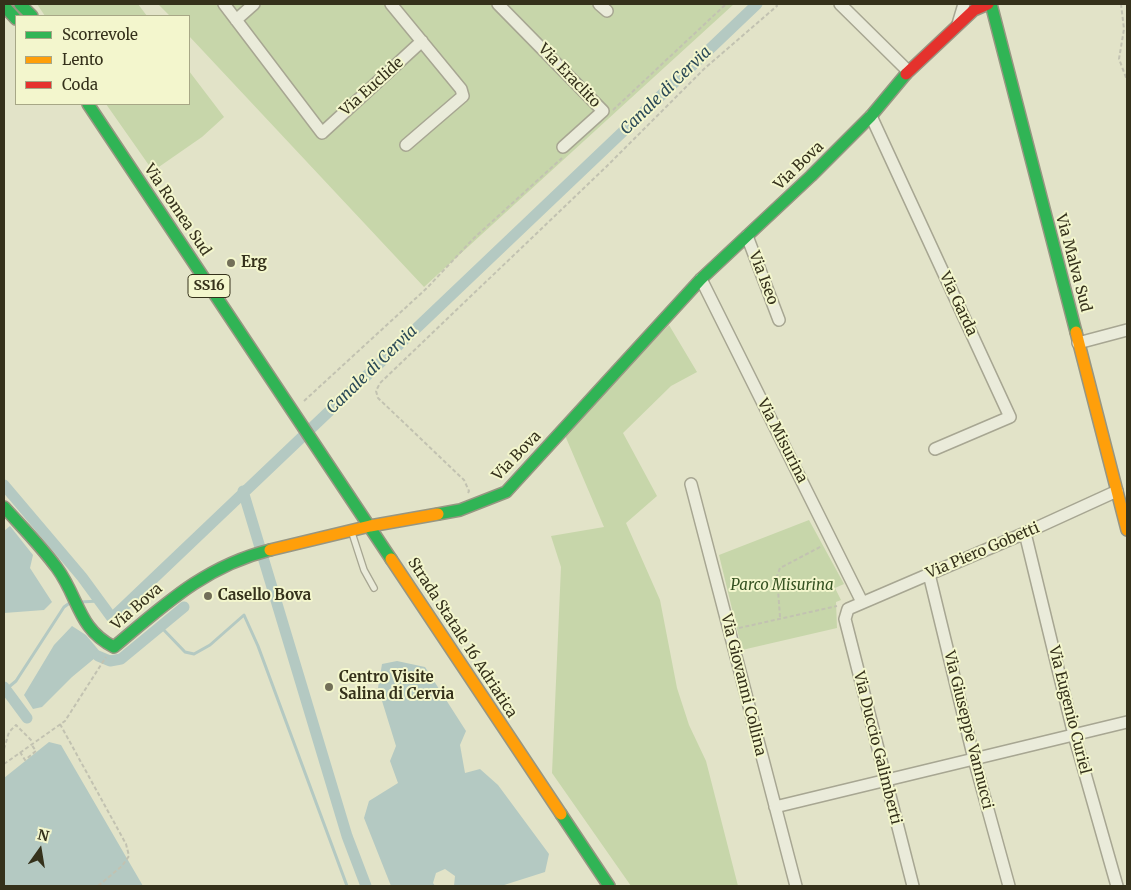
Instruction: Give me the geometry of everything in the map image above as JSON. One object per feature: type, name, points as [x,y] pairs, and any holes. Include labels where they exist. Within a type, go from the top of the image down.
[{"type":"street","points":[[20,4],[31,15]]},
{"type":"street","points":[[224,4],[236,20],[254,4]]},
{"type":"street","points":[[391,4],[461,89],[463,96],[406,144]]},
{"type":"street","name":"Via Eraclito","points":[[498,4],[603,111],[564,151]]},
{"type":"street","points":[[840,4],[908,71]]},
{"type":"street","name":"Via Bova","points":[[957,25],[964,4]]},
{"type":"street","name":"Via Bova","points":[[4,507],[65,578],[82,619],[99,642],[114,648],[181,590],[227,563],[268,550],[370,526],[460,510],[506,492],[701,279],[871,116],[908,71],[957,25],[982,5]]},
{"type":"street","name":"Via Malva Sud","points":[[982,5],[1078,343],[1127,530]]},
{"type":"street","points":[[4,6],[15,17]]},
{"type":"street","name":"Via Euclide","points":[[236,20],[322,133],[422,41]]},
{"type":"street","name":"Via Romea Sud","points":[[89,105],[287,402]]},
{"type":"street","name":"Via Garda","points":[[871,116],[1010,417],[935,449]]},
{"type":"street","name":"Via Iseo","points":[[747,236],[779,320]]},
{"type":"street","name":"Via Misurina","points":[[701,279],[862,602]]},
{"type":"street","points":[[1078,343],[1127,330]]},
{"type":"street","name":"Strada Statale 16 Adriatica","points":[[287,402],[609,886]]},
{"type":"street","name":"Via Giovanni Collina","points":[[691,484],[796,886]]},
{"type":"street","name":"Via Piero Gobetti","points":[[848,609],[1025,533],[1117,490]]},
{"type":"street","name":"Via Eugenio Curiel","points":[[1025,533],[1074,735],[1117,886]]},
{"type":"street","name":"Via Giuseppe Vannucci","points":[[929,574],[974,758],[1009,886]]},
{"type":"street","name":"Via Duccio Galimberti","points":[[848,609],[844,619],[913,886]]},
{"type":"street","points":[[775,807],[1127,722]]},
{"type":"lane","points":[[351,531],[364,570],[374,588]]},
{"type":"path","points":[[611,113],[726,4]]},
{"type":"path","points":[[466,496],[469,491],[464,480],[378,398],[376,391],[380,383],[606,167],[705,68],[777,6],[776,4]]},
{"type":"path","points":[[1121,4],[1124,29],[1119,59],[1127,80]]},
{"type":"path","points":[[287,402],[296,397],[303,402],[427,288],[474,238],[564,151]]},
{"type":"path","points":[[780,618],[777,576],[780,568],[832,541]]},
{"type":"path","points":[[729,630],[836,606],[848,609]]},
{"type":"path","points":[[4,764],[60,724],[81,697],[95,671],[107,656]]},
{"type":"path","points":[[60,724],[126,844],[129,856],[122,866],[98,886]]},
{"type":"path","points":[[4,749],[9,732],[16,725],[32,743],[36,751],[25,760],[20,752]]},
{"type":"green space","points":[[37,4],[138,4],[146,15],[44,15]]},
{"type":"green space","points":[[158,4],[734,4],[424,287],[190,37],[190,15],[169,15]]},
{"type":"green space","points":[[190,72],[224,117],[202,137],[153,171],[107,105],[190,105]]},
{"type":"green space","points":[[669,325],[697,372],[671,386],[623,433],[657,496],[626,523],[660,600],[677,688],[689,725],[706,761],[738,886],[631,886],[552,773],[561,567],[551,536],[604,527],[564,433]]},
{"type":"green space","name":"Parco Misurina","points":[[809,520],[844,584],[835,588],[841,600],[836,602],[837,628],[742,650],[719,555]]},
{"type":"water","points":[[10,526],[33,555],[30,568],[52,602],[44,610],[4,613],[4,531]]},
{"type":"water","points":[[72,626],[86,635],[101,653],[72,677],[42,707],[33,709],[24,695],[54,645]]},
{"type":"water","points":[[397,661],[425,667],[466,731],[460,745],[465,773],[480,769],[498,785],[549,854],[545,872],[501,886],[454,886],[455,876],[445,869],[436,873],[433,883],[435,886],[391,886],[364,818],[369,801],[398,783],[390,761],[396,746],[378,688],[382,664]]},
{"type":"water","points":[[49,742],[61,745],[143,886],[4,886],[4,778]]},
{"type":"waterway","name":"Canale di Cervia","points":[[4,485],[82,577],[112,618],[757,4]]},
{"type":"waterway","points":[[243,491],[347,836],[366,886]]},
{"type":"waterway","points":[[80,602],[99,601]]},
{"type":"waterway","points":[[4,691],[16,681],[64,607],[71,602]]},
{"type":"waterway","points":[[98,656],[110,661],[121,659],[184,607]]},
{"type":"waterway","points":[[160,626],[185,652],[194,654],[210,645],[244,615],[258,646],[347,886]]},
{"type":"waterway","points":[[4,687],[27,718]]},
{"type":"traffic: fast","points":[[20,4],[31,15]]},
{"type":"traffic: fast","points":[[991,4],[1076,332]]},
{"type":"traffic: fast","points":[[4,6],[15,18]]},
{"type":"traffic: fast","points":[[438,514],[460,510],[506,492],[701,279],[811,176],[871,116],[906,74]]},
{"type":"traffic: fast","points":[[89,105],[391,559]]},
{"type":"traffic: fast","points":[[4,507],[57,568],[80,612],[93,631],[102,640],[114,647],[168,602],[205,577],[225,566],[270,550]]},
{"type":"traffic: fast","points":[[561,814],[609,886]]},
{"type":"traffic: slow","points":[[1076,332],[1127,530]]},
{"type":"traffic: slow","points":[[270,550],[370,526],[438,514]]},
{"type":"traffic: slow","points":[[391,559],[561,814]]},
{"type":"traffic: jam","points":[[906,74],[974,10],[988,4]]},
{"type":"place","name":"Erg","points":[[231,263]]},
{"type":"place","name":"Casello Bova","points":[[208,596]]},
{"type":"place","name":"Centro Visite Salina di Cervia","points":[[329,687]]}]
